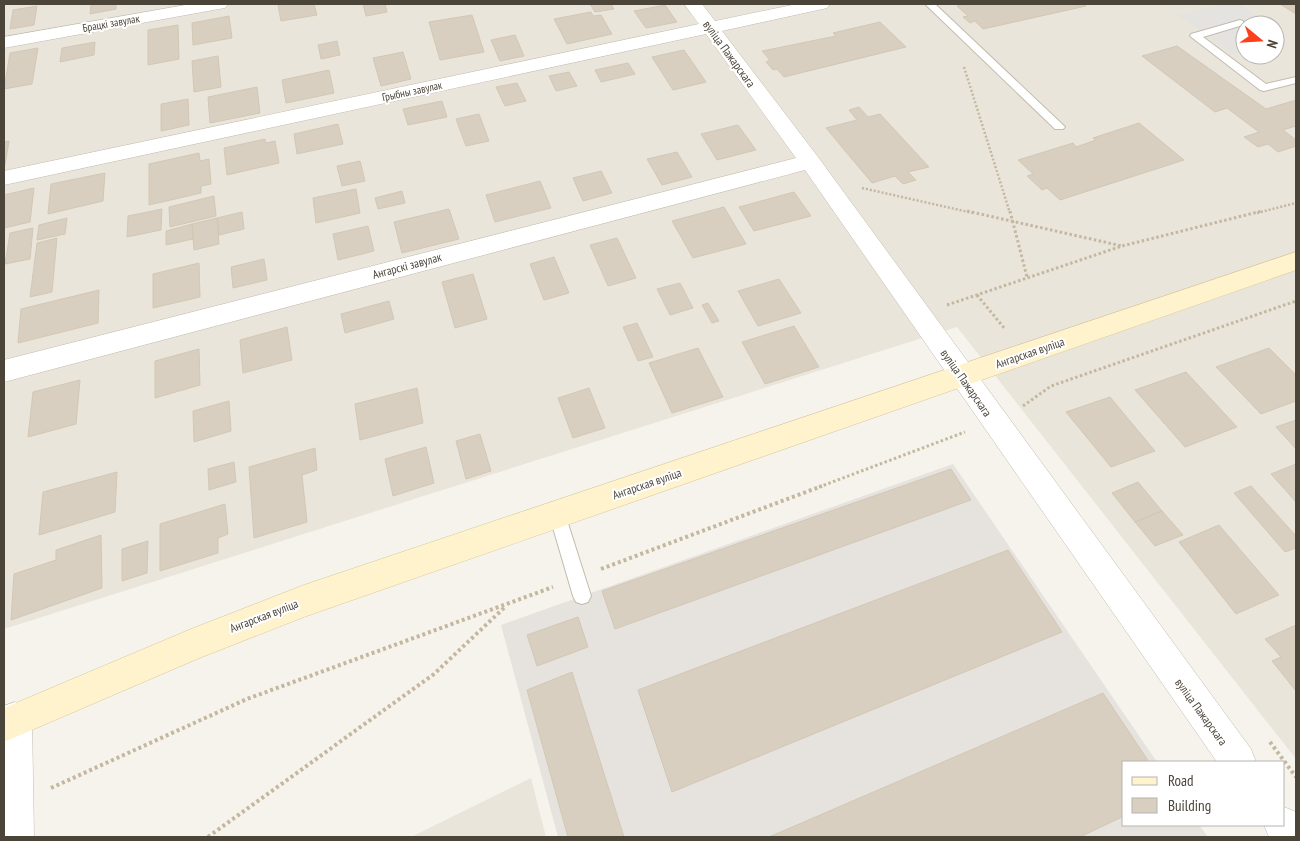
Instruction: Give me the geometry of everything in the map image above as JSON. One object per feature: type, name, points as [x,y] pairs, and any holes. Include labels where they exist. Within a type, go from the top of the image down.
[{"type":"street","name":"Брацкі завулак","points":[[4,43],[219,4]]},
{"type":"street","name":"вуліца Пажарскага","points":[[693,4],[708,27],[817,172],[993,422],[1237,761]]},
{"type":"street","name":"Грыбны завулак","points":[[4,178],[821,4]]},
{"type":"street","name":"Ангарскі завулак","points":[[4,371],[817,172]]},
{"type":"street","name":"Ангарская вуліца","points":[[9,722],[191,645],[304,601],[1296,261]]},
{"type":"street","points":[[9,722],[15,821]]},
{"type":"street","points":[[1285,823],[1296,816]]},
{"type":"street","points":[[1284,826],[1292,837]]},
{"type":"lane","points":[[930,4],[1059,127]]},
{"type":"lane","points":[[1235,24],[1195,36],[1264,88],[1296,80]]},
{"type":"lane","points":[[557,514],[582,596]]},
{"type":"path","points":[[966,38],[964,69],[1013,222],[1027,277]]},
{"type":"path","points":[[817,172],[863,188],[1122,246]]},
{"type":"path","points":[[918,314],[1122,246],[1296,203]]},
{"type":"path","points":[[976,296],[1005,330]]},
{"type":"path","points":[[15,821],[247,699],[993,422],[1028,404],[1051,386],[1296,301]]},
{"type":"path","points":[[208,837],[434,674],[508,603]]},
{"type":"shaded area","points":[[4,4],[1296,4],[1296,759],[957,327],[4,629]]},
{"type":"shaded area","points":[[1221,4],[1239,4],[1256,15],[1235,15],[1235,54],[1233,54],[1177,15]]},
{"type":"shaded area","points":[[953,464],[1156,761],[1122,761],[1122,826],[1200,826],[1208,837],[558,837],[501,625]]},
{"type":"shaded area","points":[[531,778],[546,837],[411,837]]},
{"type":"building","points":[[91,4],[116,4],[116,9],[90,14]]},
{"type":"building","points":[[314,4],[317,15],[281,21],[278,5]]},
{"type":"building","points":[[363,4],[385,4],[387,12],[366,16]]},
{"type":"building","points":[[590,4],[611,4],[614,9],[595,12]]},
{"type":"building","points":[[966,4],[1083,4],[1086,6],[983,29],[975,21],[970,23],[963,17],[968,16],[957,6]]},
{"type":"building","points":[[1280,4],[1296,4],[1296,14]]},
{"type":"building","points":[[665,5],[677,22],[646,28],[634,11]]},
{"type":"building","points":[[37,6],[34,25],[10,29],[13,10]]},
{"type":"building","points":[[591,12],[593,16],[601,15],[612,34],[567,44],[554,19]]},
{"type":"building","points":[[472,15],[484,52],[440,60],[429,22]]},
{"type":"building","points":[[229,16],[232,38],[193,45],[192,23]]},
{"type":"building","points":[[880,22],[906,47],[784,77],[777,69],[773,70],[766,62],[770,60],[762,51],[836,36],[833,33]]},
{"type":"building","points":[[178,25],[179,59],[148,65],[148,30]]},
{"type":"building","points":[[515,35],[524,56],[500,61],[491,40]]},
{"type":"building","points":[[337,41],[340,55],[321,59],[318,45]]},
{"type":"building","points":[[95,42],[94,55],[60,62],[62,48]]},
{"type":"building","points":[[1177,46],[1266,109],[1296,100],[1296,126],[1283,130],[1296,140],[1296,146],[1278,152],[1268,144],[1258,147],[1244,137],[1259,132],[1227,108],[1215,112],[1142,56]]},
{"type":"building","points":[[38,48],[32,84],[4,89],[10,53]]},
{"type":"building","points":[[684,50],[706,82],[673,90],[652,57]]},
{"type":"building","points":[[403,52],[411,79],[381,86],[373,58]]},
{"type":"building","points":[[218,56],[221,87],[194,92],[192,61]]},
{"type":"building","points":[[628,63],[635,74],[601,82],[595,70]]},
{"type":"building","points":[[329,70],[334,93],[286,103],[282,80]]},
{"type":"building","points":[[569,72],[577,86],[556,91],[549,76]]},
{"type":"building","points":[[517,83],[526,101],[505,106],[496,87]]},
{"type":"building","points":[[257,87],[260,113],[210,123],[208,97]]},
{"type":"building","points":[[188,99],[189,125],[161,131],[161,104]]},
{"type":"building","points":[[442,101],[447,117],[408,125],[403,109]]},
{"type":"building","points":[[859,107],[868,117],[880,114],[929,167],[908,172],[916,180],[903,184],[895,176],[872,183],[826,128],[857,120],[849,110]]},
{"type":"building","points":[[479,114],[489,141],[466,146],[456,119]]},
{"type":"building","points":[[1139,123],[1184,160],[1060,200],[1047,188],[1042,190],[1027,176],[1033,174],[1018,160],[1073,143],[1076,147],[1096,140],[1093,138]]},
{"type":"building","points":[[338,124],[343,144],[297,154],[294,134]]},
{"type":"building","points":[[738,125],[756,150],[717,160],[701,134]]},
{"type":"building","points":[[265,139],[266,143],[275,141],[279,163],[227,175],[224,148]]},
{"type":"building","points":[[9,141],[5,165],[4,165],[4,142]]},
{"type":"building","points":[[677,152],[692,177],[662,185],[647,159]]},
{"type":"building","points":[[199,153],[200,161],[209,159],[211,184],[201,186],[201,193],[149,205],[149,164]]},
{"type":"building","points":[[360,161],[365,181],[342,186],[337,166]]},
{"type":"building","points":[[601,171],[612,193],[583,201],[573,178]]},
{"type":"building","points":[[105,173],[103,201],[48,214],[51,184]]},
{"type":"building","points":[[540,181],[551,208],[495,222],[486,195]]},
{"type":"building","points":[[34,188],[30,222],[4,228],[4,195]]},
{"type":"building","points":[[356,189],[360,213],[316,223],[313,198]]},
{"type":"building","points":[[402,191],[405,203],[378,209],[375,198]]},
{"type":"building","points":[[794,192],[811,216],[754,231],[739,207]]},
{"type":"building","points":[[214,196],[216,216],[170,227],[169,207]]},
{"type":"building","points":[[724,207],[746,244],[693,258],[672,221]]},
{"type":"building","points":[[162,209],[161,230],[127,237],[128,216]]},
{"type":"building","points":[[449,209],[459,239],[402,253],[394,222]]},
{"type":"building","points":[[242,212],[244,229],[219,235],[217,218]]},
{"type":"building","points":[[67,218],[65,234],[37,240],[39,225]]},
{"type":"building","points":[[217,218],[219,244],[194,250],[192,224]]},
{"type":"building","points":[[192,224],[193,239],[166,245],[166,231]]},
{"type":"building","points":[[368,226],[374,251],[338,260],[333,234]]},
{"type":"building","points":[[33,228],[30,259],[5,264],[10,233]]},
{"type":"building","points":[[57,238],[52,292],[30,297],[37,243]]},
{"type":"building","points":[[617,238],[636,278],[608,286],[590,245]]},
{"type":"building","points":[[554,257],[569,293],[544,300],[530,264]]},
{"type":"building","points":[[264,259],[267,280],[233,288],[231,267]]},
{"type":"building","points":[[199,263],[200,297],[153,308],[153,274]]},
{"type":"building","points":[[473,274],[487,319],[455,328],[442,282]]},
{"type":"building","points":[[779,279],[801,313],[758,326],[738,291]]},
{"type":"building","points":[[680,283],[693,308],[670,315],[657,289]]},
{"type":"building","points":[[99,290],[98,323],[18,343],[21,309]]},
{"type":"building","points":[[389,301],[394,319],[345,333],[341,314]]},
{"type":"building","points":[[708,303],[719,321],[712,323],[702,305]]},
{"type":"building","points":[[637,323],[653,357],[638,361],[623,327]]},
{"type":"building","points":[[794,326],[819,367],[765,384],[742,342]]},
{"type":"building","points":[[287,327],[292,360],[243,373],[240,340]]},
{"type":"building","points":[[698,348],[723,397],[672,413],[649,363]]},
{"type":"building","points":[[1269,348],[1296,375],[1296,401],[1261,414],[1216,367]]},
{"type":"building","points":[[199,349],[200,385],[155,398],[155,361]]},
{"type":"building","points":[[1186,372],[1237,427],[1185,447],[1135,390]]},
{"type":"building","points":[[80,380],[76,424],[28,437],[33,392]]},
{"type":"building","points":[[417,388],[423,423],[360,440],[355,404]]},
{"type":"building","points":[[589,388],[605,428],[573,438],[558,398]]},
{"type":"building","points":[[1110,397],[1155,451],[1111,467],[1066,412]]},
{"type":"building","points":[[229,401],[231,431],[194,442],[193,411]]},
{"type":"building","points":[[1296,420],[1296,449],[1276,427]]},
{"type":"building","points":[[480,434],[491,471],[466,479],[456,441]]},
{"type":"building","points":[[426,447],[434,483],[393,496],[385,459]]},
{"type":"building","points":[[315,448],[317,470],[302,475],[307,522],[254,538],[249,467]]},
{"type":"building","points":[[234,462],[236,482],[209,490],[208,469]]},
{"type":"building","points":[[1296,464],[1296,502],[1271,474]]},
{"type":"building","points":[[951,469],[971,500],[615,629],[602,591]]},
{"type":"building","points":[[117,472],[115,512],[39,535],[43,492]]},
{"type":"building","points":[[1138,482],[1162,511],[1135,522],[1112,493]]},
{"type":"building","points":[[1251,486],[1296,536],[1296,548],[1285,552],[1234,493]]},
{"type":"building","points":[[225,504],[228,534],[218,538],[218,553],[160,571],[160,524]]},
{"type":"building","points":[[1162,511],[1183,535],[1155,546],[1135,522]]},
{"type":"building","points":[[1219,525],[1279,595],[1236,614],[1179,542]]},
{"type":"building","points":[[101,535],[102,588],[11,620],[14,574],[56,560],[56,550]]},
{"type":"building","points":[[148,541],[147,573],[122,581],[122,549]]},
{"type":"building","points":[[1008,550],[1062,632],[672,792],[638,690]]},
{"type":"building","points":[[578,617],[588,647],[537,666],[527,635]]},
{"type":"building","points":[[1296,625],[1296,691],[1272,661],[1281,657],[1265,639]]},
{"type":"building","points":[[572,672],[624,837],[568,837],[527,690]]},
{"type":"building","points":[[1103,693],[1148,761],[1122,761],[1122,817],[1080,837],[769,837]]}]
